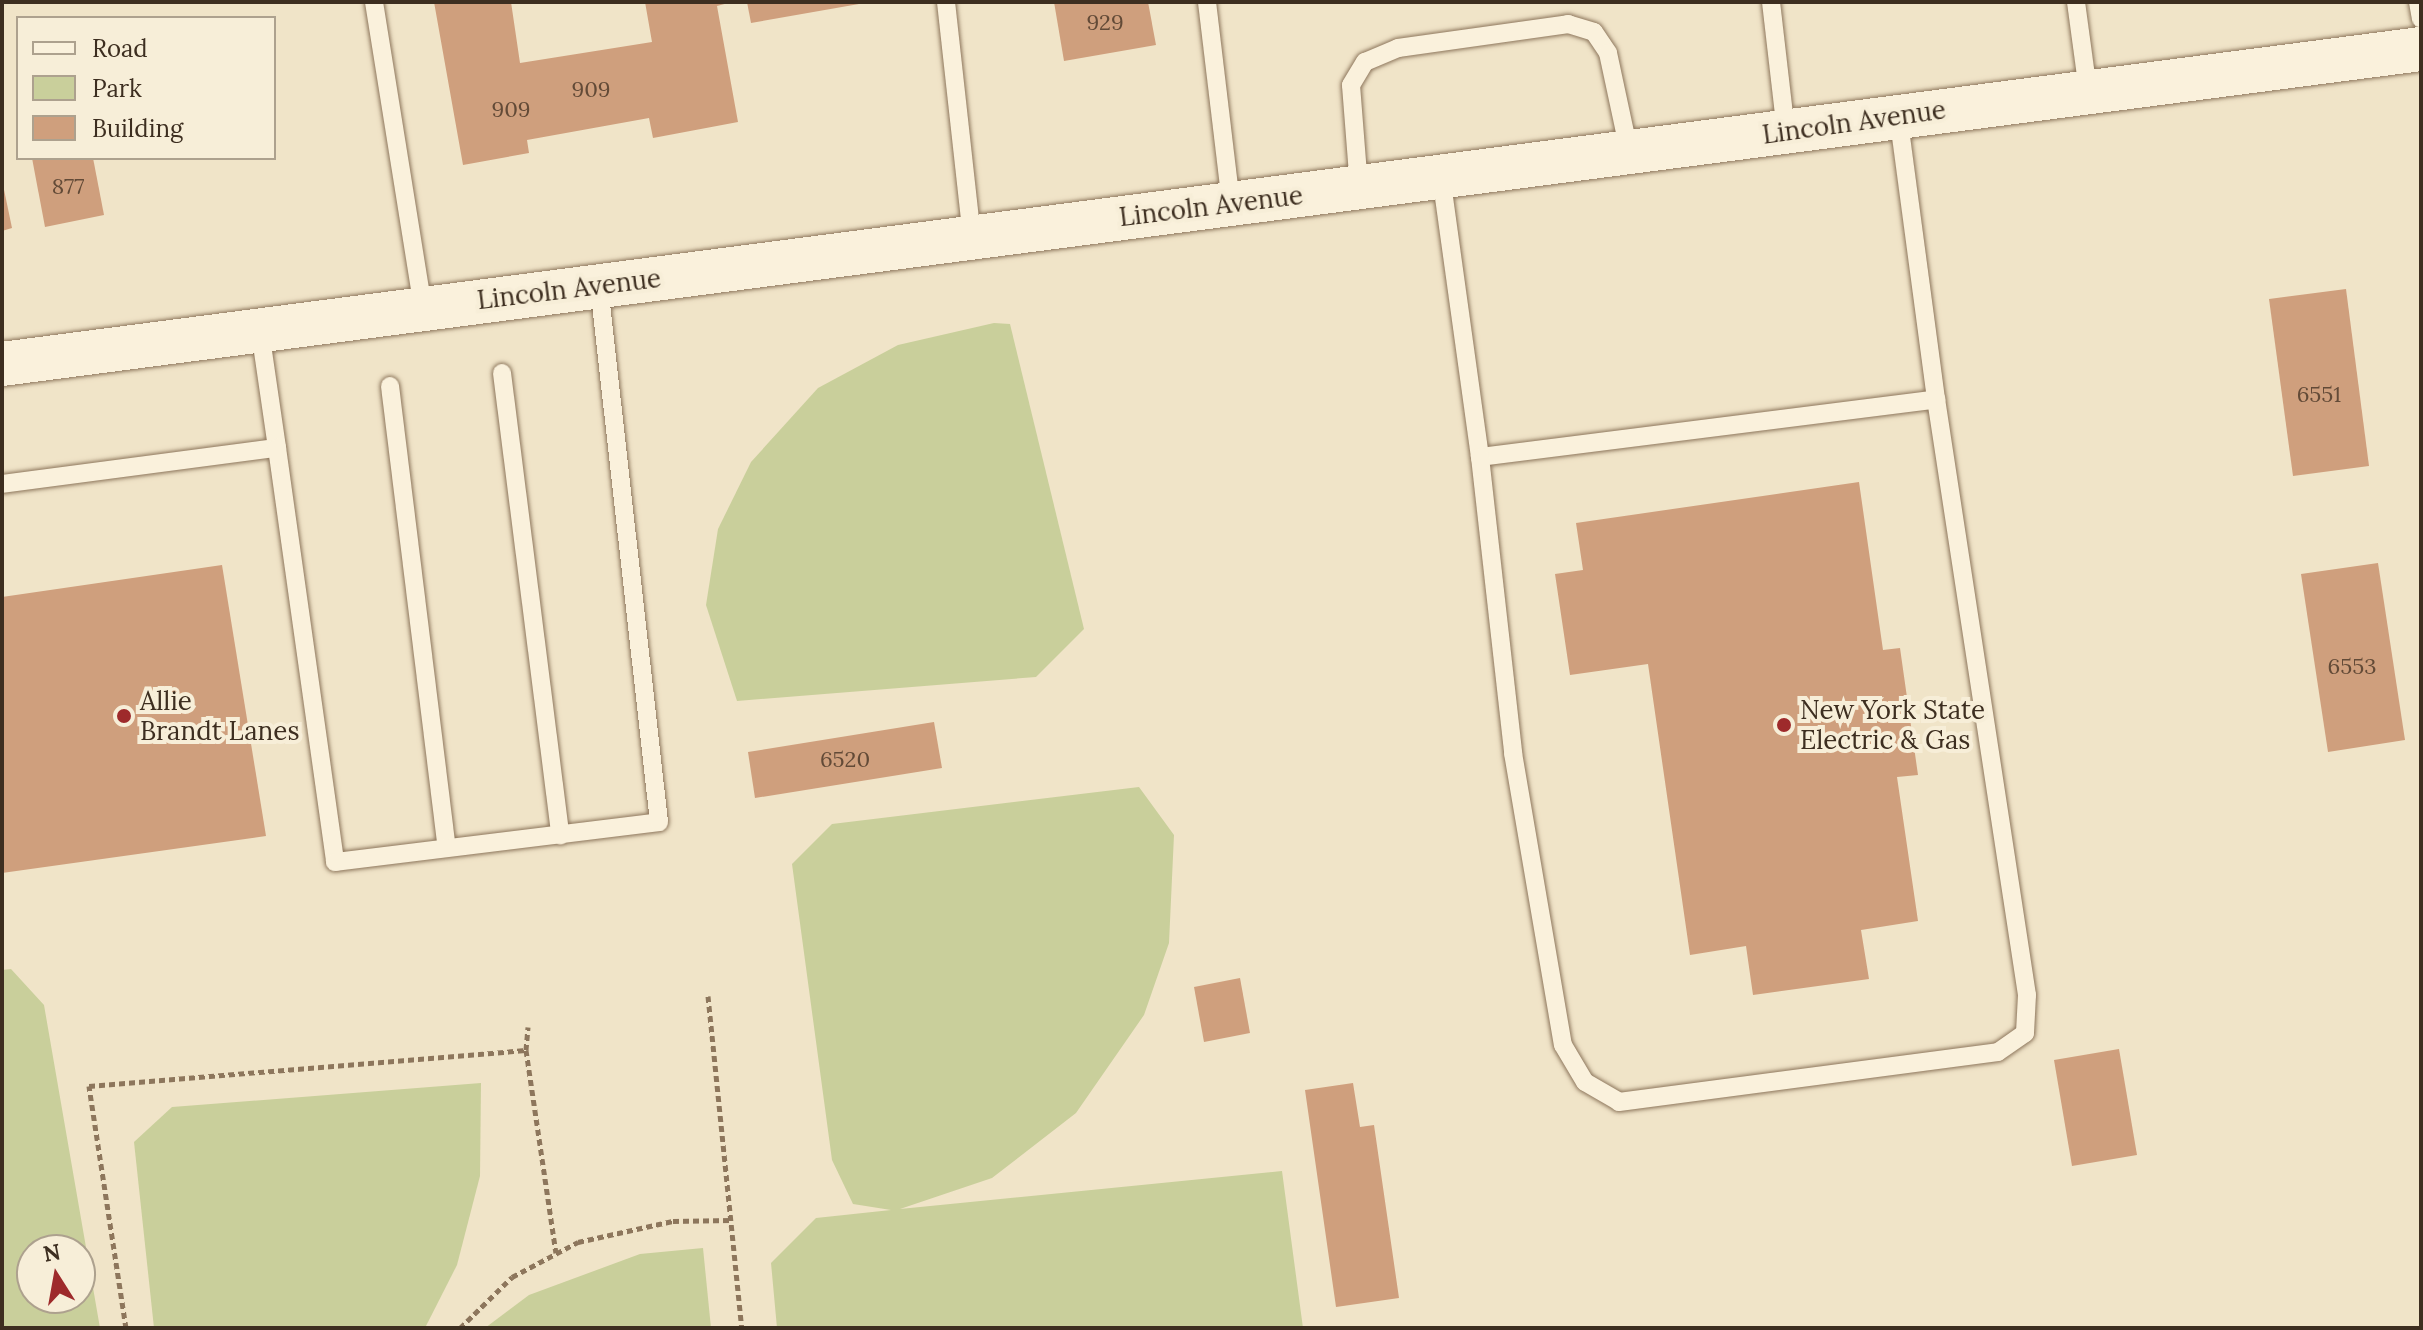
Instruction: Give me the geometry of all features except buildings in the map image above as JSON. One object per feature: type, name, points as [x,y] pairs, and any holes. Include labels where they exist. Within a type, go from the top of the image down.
[{"type":"street","name":"Lincoln Avenue","points":[[2,364],[2421,49]]},
{"type":"lane","points":[[374,2],[423,308]]},
{"type":"lane","points":[[946,2],[972,236]]},
{"type":"lane","points":[[1207,2],[1231,203]]},
{"type":"lane","points":[[1771,2],[1786,131]]},
{"type":"lane","points":[[2076,2],[2088,91]]},
{"type":"lane","points":[[2418,2],[2421,19]]},
{"type":"lane","points":[[1359,187],[1351,85],[1365,62],[1398,48],[1553,26],[1568,24],[1594,32],[1608,53],[1629,151]]},
{"type":"lane","points":[[1441,176],[1480,457],[1513,753],[1563,1045],[1585,1082],[1619,1102],[1998,1052],[2025,1033],[2027,995],[1936,399],[1898,116]]},
{"type":"lane","points":[[260,331],[335,862],[659,822],[599,285]]},
{"type":"lane","points":[[502,373],[560,835]]},
{"type":"lane","points":[[390,386],[447,847]]},
{"type":"lane","points":[[1480,457],[1936,399]]},
{"type":"lane","points":[[2,484],[277,448]]},
{"type":"path","points":[[708,996],[742,1328]]},
{"type":"path","points":[[528,1027],[526,1050],[556,1253]]},
{"type":"path","points":[[126,1328],[89,1086],[526,1050]]},
{"type":"path","points":[[460,1328],[512,1277],[556,1253],[603,1233],[673,1221],[731,1220]]},
{"type":"green space","points":[[994,323],[1010,324],[1084,629],[1036,677],[737,701],[706,605],[718,529],[751,462],[818,388],[898,345]]},
{"type":"green space","points":[[1139,787],[1174,835],[1169,943],[1144,1015],[1076,1113],[992,1178],[900,1209],[1282,1171],[1303,1328],[777,1328],[771,1263],[816,1218],[891,1210],[853,1204],[832,1160],[792,864],[832,824]]},
{"type":"green space","points":[[11,969],[44,1005],[84,1234],[16,1234],[16,1314],[96,1314],[96,1305],[100,1328],[2,1328],[2,970]]},
{"type":"green space","points":[[481,1083],[480,1176],[457,1265],[425,1328],[154,1328],[134,1142],[172,1107]]},
{"type":"green space","points":[[703,1248],[711,1328],[485,1328],[529,1295],[640,1254]]},
{"type":"place","name":"Allie Brandt Lanes","points":[[124,716]]},
{"type":"place","name":"New York State Electric & Gas","points":[[1784,725]]}]
